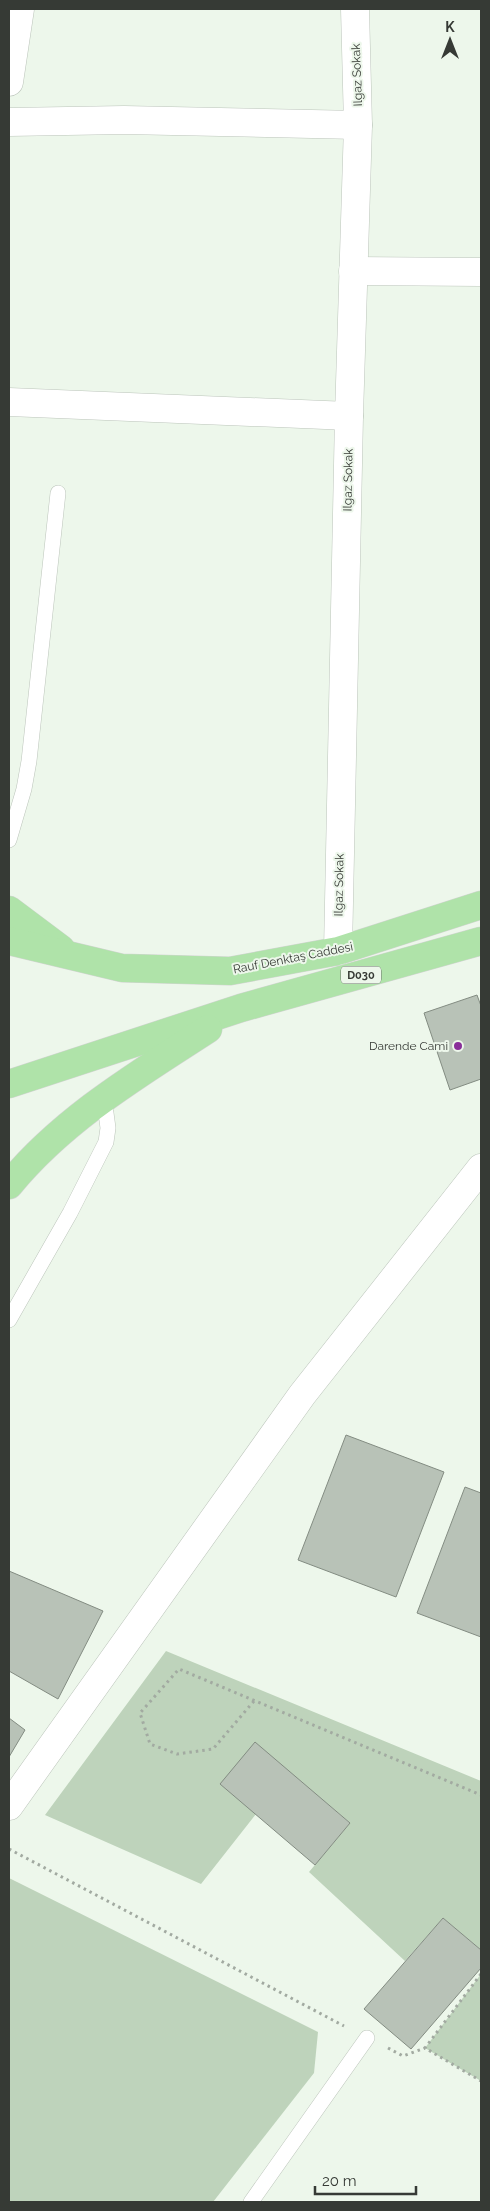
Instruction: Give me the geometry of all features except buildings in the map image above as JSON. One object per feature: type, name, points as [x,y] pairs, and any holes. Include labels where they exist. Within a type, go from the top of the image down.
[{"type":"main road","name":"Rauf Denktaş Caddesi","points":[[9,941],[122,968],[230,971],[338,951],[481,906]]},
{"type":"main road","points":[[9,910],[70,956]]},
{"type":"main road","name":"D030","points":[[241,1008],[481,941]]},
{"type":"main road","points":[[9,1084],[241,1008]]},
{"type":"main road","points":[[9,1185],[25,1166],[100,1099],[241,1008]]},
{"type":"street","points":[[9,82],[20,9]]},
{"type":"street","name":"Ilgaz Sokak","points":[[338,951],[349,416],[358,125],[355,9]]},
{"type":"street","points":[[9,122],[124,120],[358,125]]},
{"type":"street","points":[[353,271],[481,272]]},
{"type":"street","points":[[9,402],[349,416]]},
{"type":"street","points":[[9,1806],[302,1395],[481,1168]]},
{"type":"lane","points":[[9,840],[24,789],[29,760],[58,493]]},
{"type":"lane","points":[[9,1320],[70,1213],[106,1142],[108,1128],[106,1113],[100,1099]]},
{"type":"lane","points":[[250,2202],[367,2038]]},
{"type":"path","points":[[254,1701],[213,1748],[176,1754],[150,1744],[140,1713],[179,1669],[481,1795]]},
{"type":"path","points":[[9,1849],[403,2056],[425,2048],[481,1974]]},
{"type":"path","points":[[425,2048],[481,2081]]},
{"type":"green space","points":[[166,1651],[481,1781],[481,1950],[443,1918],[405,1961],[309,1872],[350,1823],[255,1743],[256,1814],[201,1884],[45,1815]]},
{"type":"green space","points":[[9,1878],[318,2032],[314,2073],[213,2202],[9,2202]]},
{"type":"green space","points":[[481,1974],[481,2081],[425,2048]]},
{"type":"place","name":"Darende Cami","points":[[458,1046]]}]
